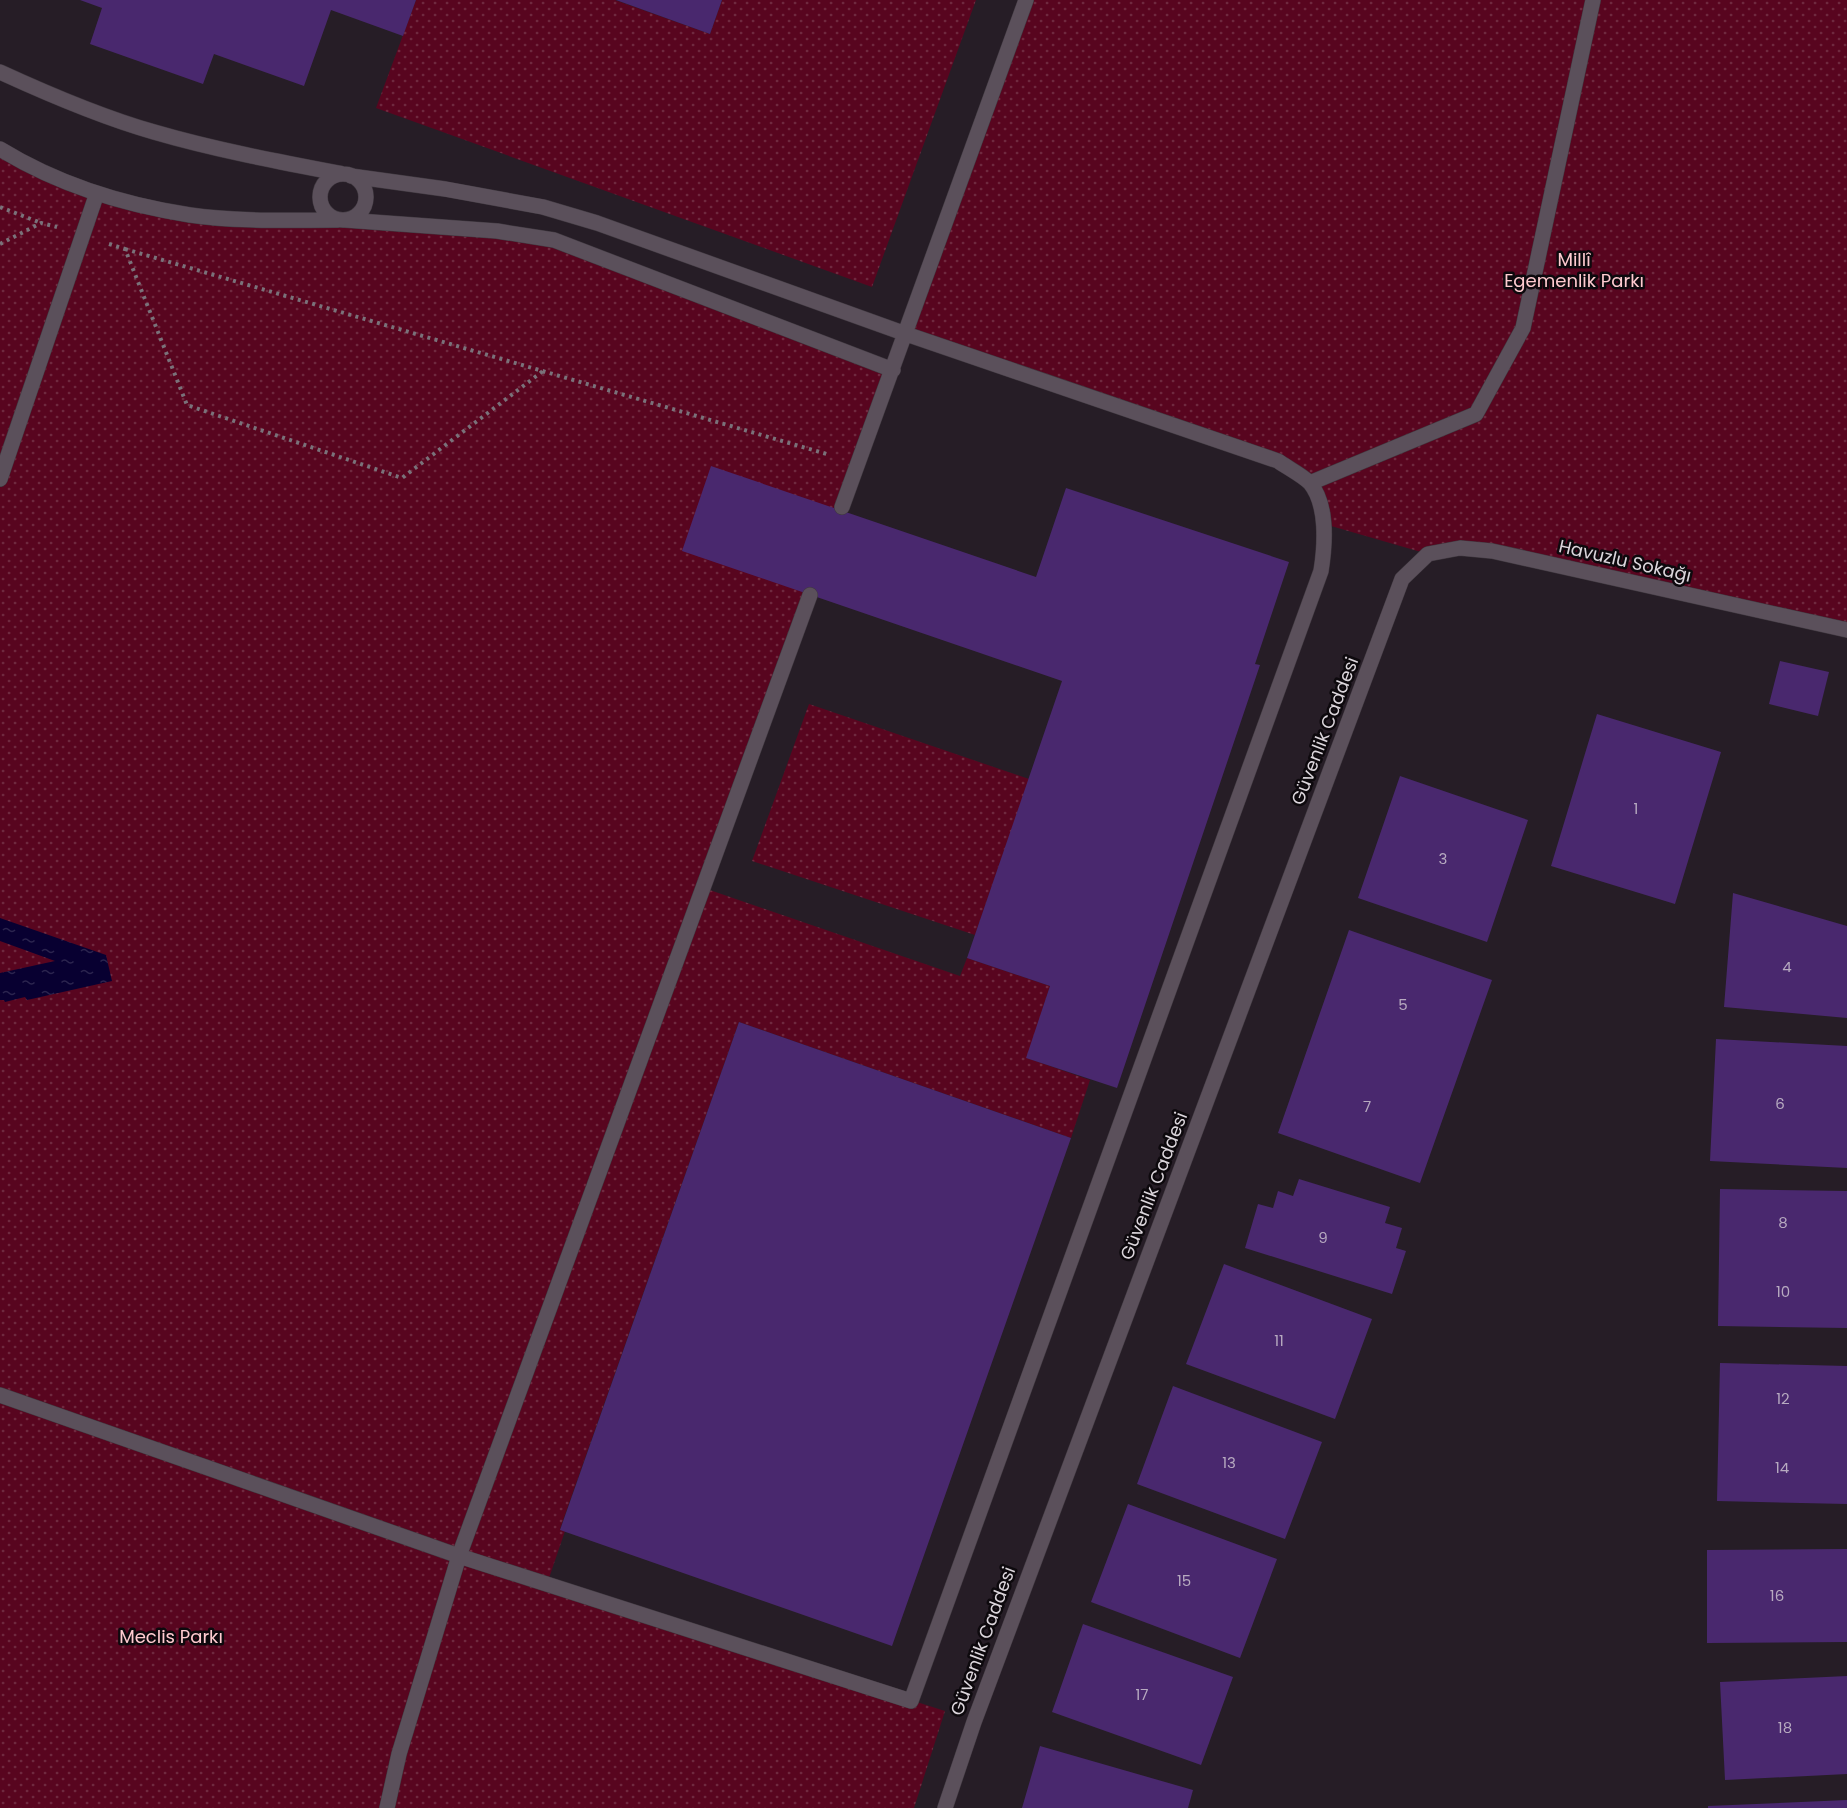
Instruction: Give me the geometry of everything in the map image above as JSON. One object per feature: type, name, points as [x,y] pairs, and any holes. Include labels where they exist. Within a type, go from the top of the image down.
[{"type":"main road","points":[[842,507],[1026,0]]},
{"type":"main road","points":[[1310,483],[1476,414],[1523,328],[1593,0]]},
{"type":"main road","points":[[0,72],[50,95],[154,132],[257,157],[347,175],[445,189],[543,207],[576,216],[906,334],[1278,461],[1310,483],[1319,501],[1324,524],[1325,548],[1321,572],[911,1701],[459,1556],[0,1395]]},
{"type":"main road","points":[[0,149],[52,175],[97,193],[145,206],[192,215],[254,220],[341,220],[497,231],[554,240],[893,370]]},
{"type":"main road","points":[[336,175],[347,175],[357,179],[363,185],[366,200],[359,214],[341,220],[325,212],[320,198],[324,184],[336,175]]},
{"type":"main road","points":[[0,479],[97,193]]},
{"type":"main road","name":"Havuzlu Sokağı","points":[[1402,579],[1428,554],[1460,548],[1492,551],[1847,630]]},
{"type":"main road","name":"Güvenlik Caddesi","points":[[945,1808],[978,1710],[1402,579]]},
{"type":"main road","points":[[387,1808],[399,1754],[459,1556],[810,595]]},
{"type":"path","points":[[0,207],[41,223],[125,249],[858,463]]},
{"type":"path","points":[[0,244],[41,223]]},
{"type":"path","points":[[125,249],[187,405],[402,478],[543,371]]},
{"type":"green space","points":[[416,0],[615,0],[710,34],[722,0],[976,0],[872,287],[376,108]]},
{"type":"green space","name":"Millî Egemenlik Parkı","points":[[1026,0],[1847,0],[1847,630],[1492,551],[1428,554],[1324,524],[1319,501],[1278,461],[906,334]]},
{"type":"green space","name":"Meclis Parkı","points":[[0,149],[145,206],[554,240],[893,370],[704,888],[960,976],[967,958],[1050,986],[1027,1058],[1090,1080],[1071,1138],[739,1022],[560,1529],[565,1531],[547,1584],[945,1711],[914,1808],[0,1808]]},
{"type":"green space","points":[[809,704],[1029,779],[975,935],[752,861]]},
{"type":"water","points":[[0,918],[106,955],[112,981],[27,1000],[25,997],[5,1002],[0,1000],[0,973],[55,961],[0,941]]},
{"type":"building","points":[[80,0],[416,0],[403,36],[331,10],[304,86],[214,54],[203,84],[90,44],[102,8]]},
{"type":"building","points":[[616,0],[722,0],[710,34]]},
{"type":"building","points":[[711,466],[1036,577],[1066,488],[1289,562],[1255,664],[1260,665],[1117,1088],[1026,1058],[1050,986],[967,958],[1062,681],[682,551]]},
{"type":"building","points":[[1780,661],[1829,672],[1818,716],[1769,704]]},
{"type":"building","points":[[1597,714],[1721,752],[1675,904],[1551,866]]},
{"type":"building","points":[[1400,776],[1528,820],[1487,942],[1358,898]]},
{"type":"building","points":[[1733,893],[1847,926],[1847,1018],[1724,1007]]},
{"type":"building","points":[[1349,930],[1492,980],[1420,1183],[1278,1133]]},
{"type":"building","points":[[739,1022],[1071,1138],[892,1646],[560,1530]]},
{"type":"building","points":[[1716,1039],[1847,1046],[1847,1168],[1710,1161]]},
{"type":"building","points":[[1299,1179],[1390,1207],[1385,1223],[1402,1228],[1396,1248],[1406,1251],[1392,1294],[1245,1248],[1258,1204],[1273,1208],[1278,1191],[1293,1196]]},
{"type":"building","points":[[1720,1189],[1847,1191],[1847,1328],[1718,1326]]},
{"type":"building","points":[[1224,1264],[1372,1319],[1335,1419],[1186,1364]]},
{"type":"building","points":[[1720,1363],[1847,1366],[1847,1504],[1717,1501]]},
{"type":"building","points":[[1173,1386],[1322,1442],[1285,1539],[1137,1484]]},
{"type":"building","points":[[1128,1504],[1277,1559],[1240,1658],[1091,1602]]},
{"type":"building","points":[[1847,1549],[1847,1642],[1707,1643],[1707,1550]]},
{"type":"building","points":[[1083,1624],[1233,1677],[1201,1765],[1052,1712]]},
{"type":"building","points":[[1847,1676],[1847,1774],[1725,1780],[1720,1682]]},
{"type":"building","points":[[1040,1746],[1193,1790],[1188,1808],[1022,1808]]},
{"type":"building","points":[[1847,1800],[1847,1808],[1708,1808],[1708,1806]]}]
